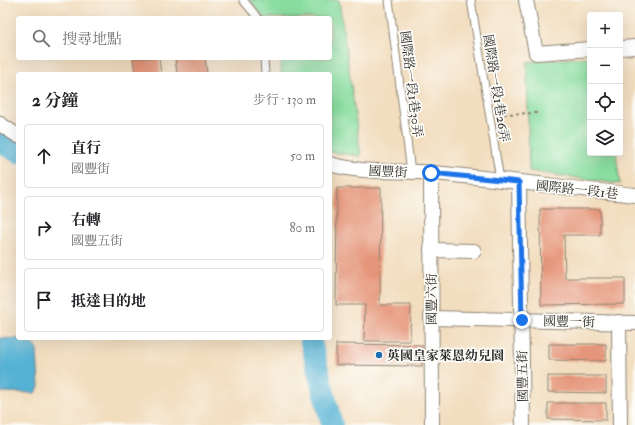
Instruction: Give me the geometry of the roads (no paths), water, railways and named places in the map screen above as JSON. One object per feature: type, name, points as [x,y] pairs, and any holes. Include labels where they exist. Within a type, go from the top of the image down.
[{"type":"street","points":[[526,0],[536,53],[587,49]]},
{"type":"street","points":[[623,48],[635,47]]},
{"type":"street","points":[[0,124],[16,135]]},
{"type":"street","name":"國豐街","points":[[332,164],[358,169],[431,173],[519,182]]},
{"type":"street","name":"國豐六街","points":[[431,173],[432,425]]},
{"type":"street","name":"國際路一段1巷","points":[[519,182],[635,195]]},
{"type":"street","name":"國豐五街","points":[[519,182],[523,425]]},
{"type":"street","points":[[431,250],[474,251]]},
{"type":"street","name":"國豐一街","points":[[431,318],[635,323]]},
{"type":"street","points":[[619,322],[620,425]]},
{"type":"lane","points":[[243,0],[256,16]]},
{"type":"lane","name":"國際路一段1巷30弄","points":[[389,0],[411,172]]},
{"type":"lane","name":"國際路一段1巷26弄","points":[[471,0],[500,180]]},
{"type":"lane","points":[[264,60],[265,72]]},
{"type":"water","points":[[0,338],[27,340],[37,348],[39,387],[35,393],[0,392]]},
{"type":"waterway","points":[[0,141],[16,151]]},
{"type":"waterway","points":[[311,340],[332,425]]},
{"type":"place","name":"英國皇家萊恩幼兒園","points":[[379,355]]}]
